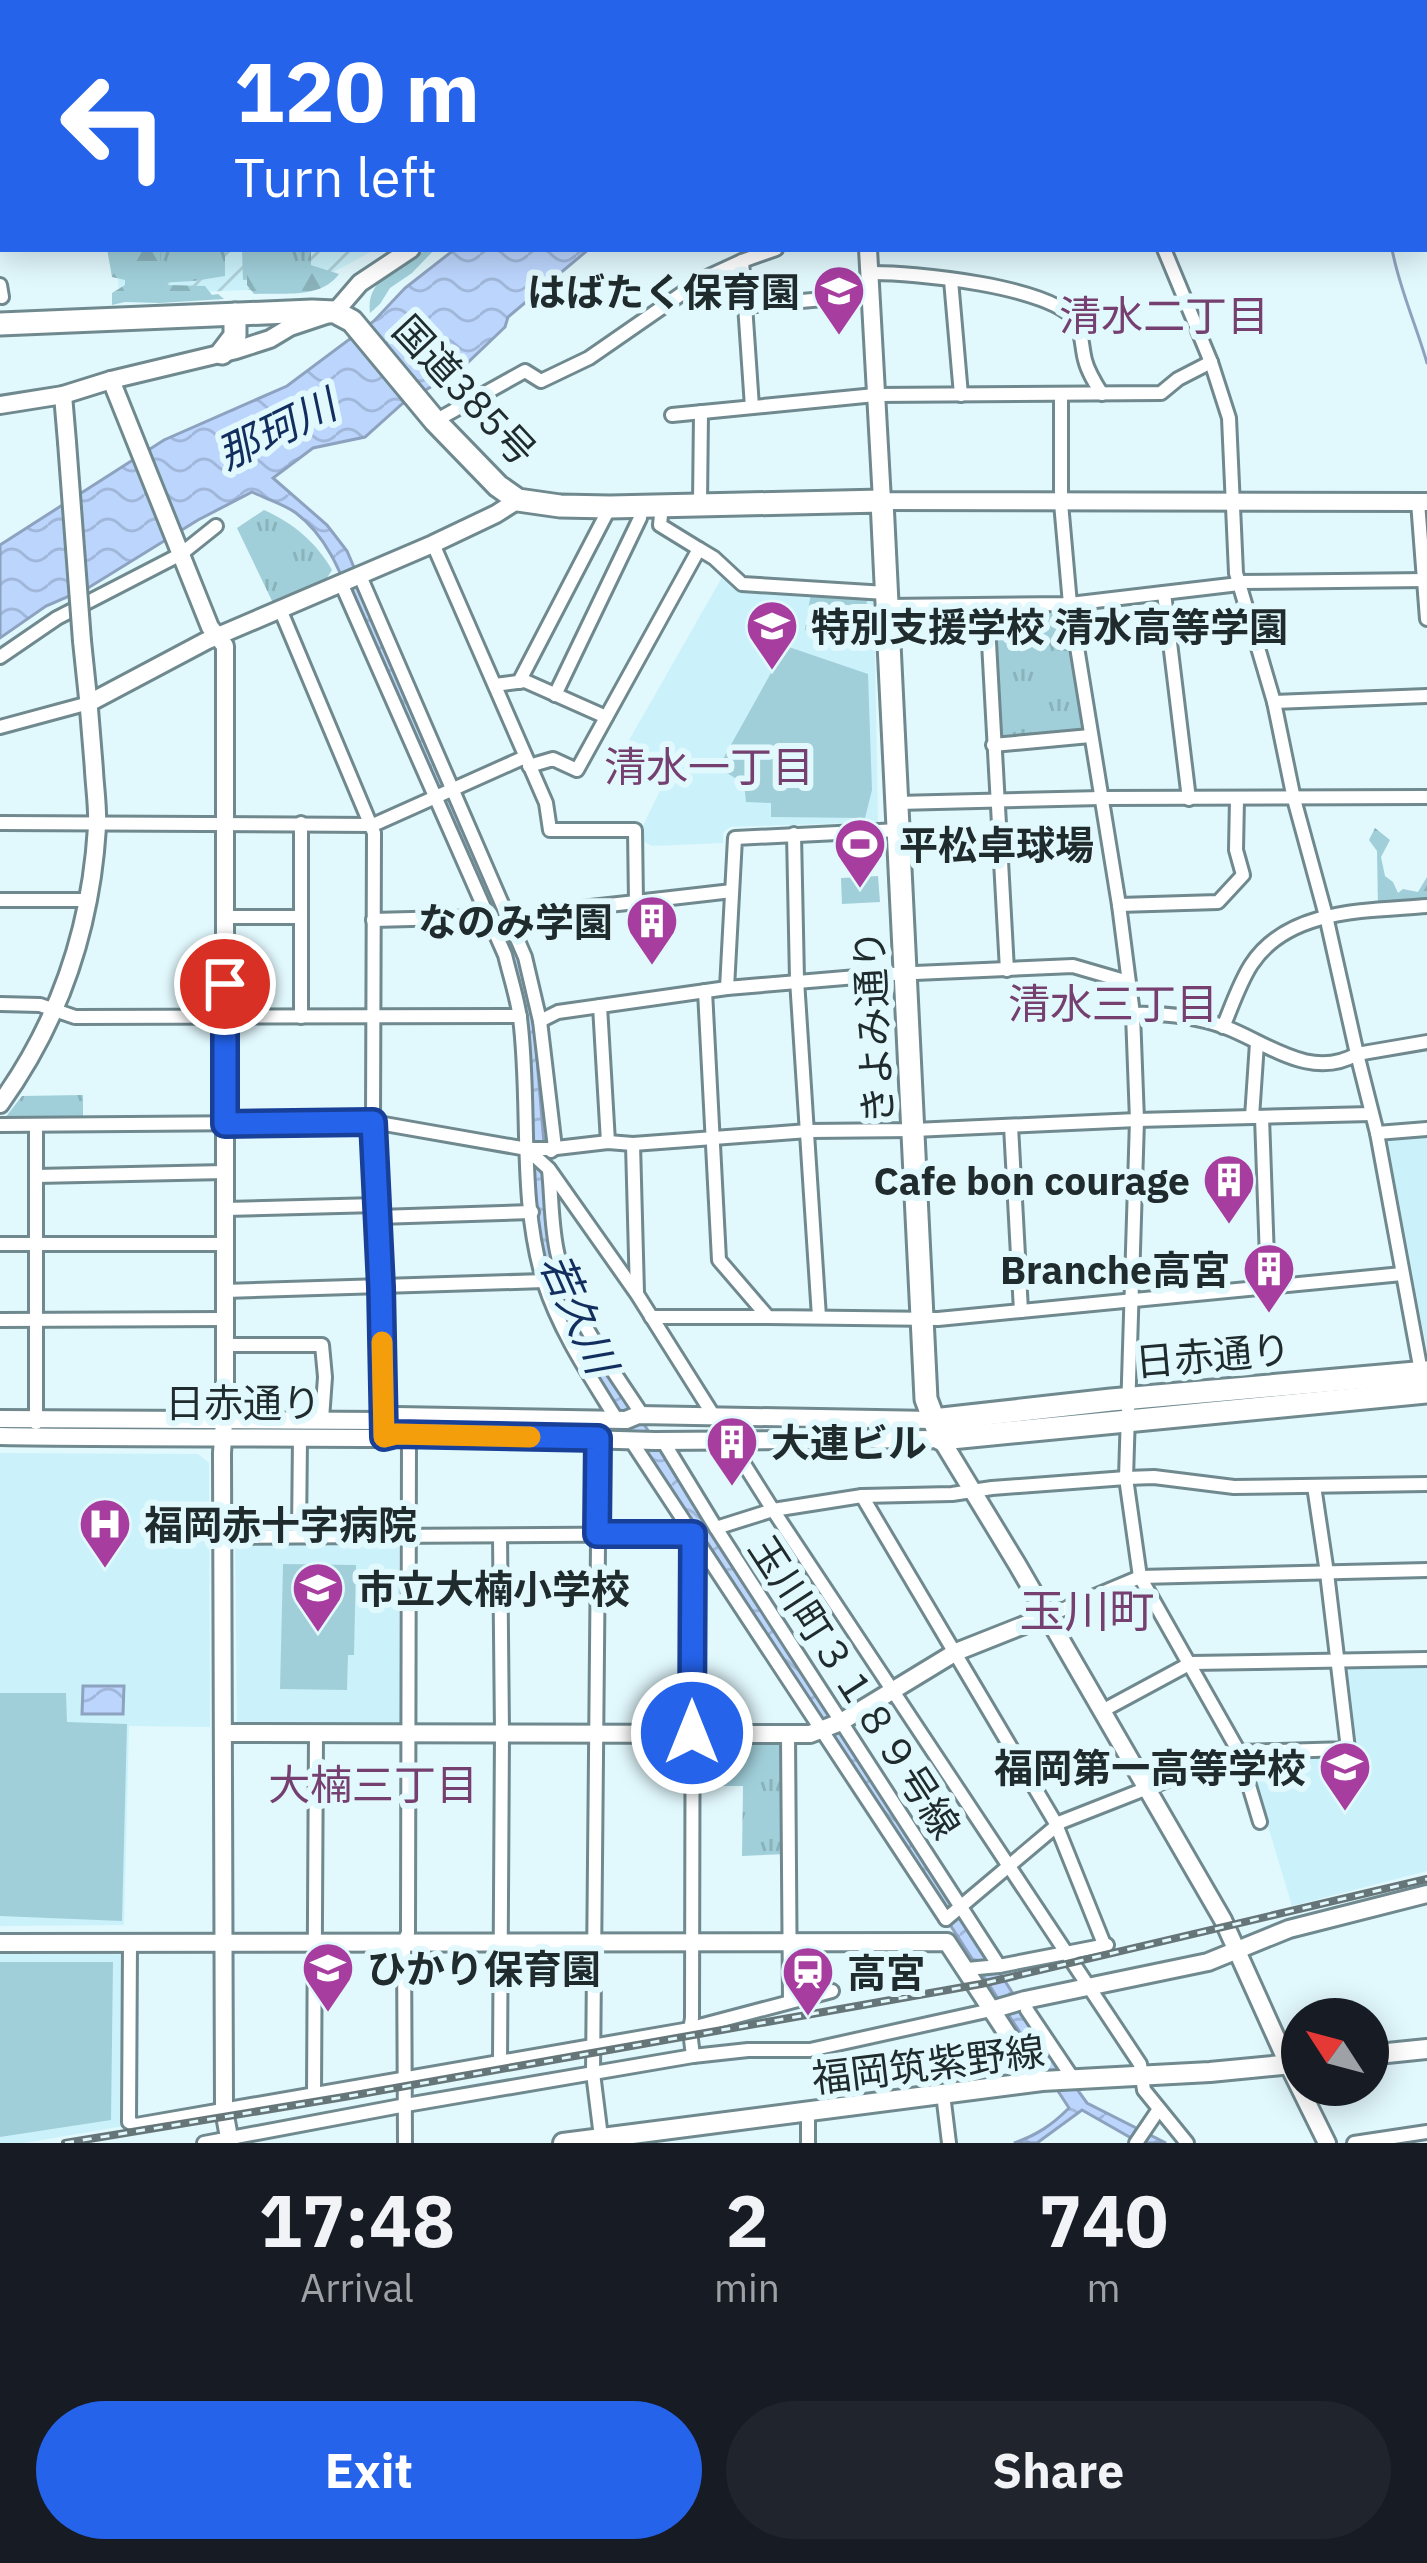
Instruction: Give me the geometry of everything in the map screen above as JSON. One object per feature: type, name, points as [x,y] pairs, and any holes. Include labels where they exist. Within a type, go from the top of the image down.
[{"type":"highway","name":"国道385号","points":[[0,324],[235,314],[344,317],[430,415],[498,486],[518,500],[610,507],[882,501]]},
{"type":"highway","points":[[222,353],[235,336],[235,314]]},
{"type":"highway","name":"きよみ通り","points":[[882,501],[926,1399],[937,1430]]},
{"type":"highway","name":"日赤通り","points":[[937,1430],[1425,1386]]},
{"type":"main road","points":[[1389,2054],[1427,2049]]},
{"type":"main road","name":"福岡筑紫野線","points":[[563,2143],[1061,2081],[1281,2065]]},
{"type":"street","points":[[0,405],[63,395],[270,339],[290,328],[344,317],[360,283],[406,252]]},
{"type":"street","points":[[430,415],[525,371],[541,380],[590,358],[703,279],[767,252]]},
{"type":"street","name":"きよみ通り","points":[[868,252],[882,501]]},
{"type":"street","points":[[1165,252],[1229,418],[1238,583],[1274,702],[1294,799],[1327,916],[1377,1133],[1425,1386]]},
{"type":"street","points":[[742,260],[752,406]]},
{"type":"street","points":[[869,273],[951,280],[1024,292],[1053,302],[1077,322],[1086,367],[1102,394]]},
{"type":"street","points":[[951,280],[961,395]]},
{"type":"street","points":[[0,285],[2,297]]},
{"type":"street","points":[[745,306],[869,295]]},
{"type":"street","points":[[672,416],[875,395],[1161,393],[1211,362]]},
{"type":"street","points":[[111,380],[210,627],[224,646],[224,2110],[230,2140]]},
{"type":"street","points":[[0,1104],[56,1010],[70,970],[88,900],[97,823],[63,395]]},
{"type":"street","points":[[1061,395],[1061,502],[1070,604],[1133,1014],[1137,1120],[1126,1478],[1140,1577],[1239,1752],[1260,1822]]},
{"type":"street","points":[[700,504],[701,412]]},
{"type":"street","points":[[0,727],[89,704],[217,638],[433,544],[518,500]]},
{"type":"street","points":[[882,501],[1423,502],[1427,619]]},
{"type":"street","points":[[556,695],[640,518],[652,506],[660,526],[714,558],[742,584],[887,599],[987,606],[1070,604],[1238,583],[1426,580]]},
{"type":"street","points":[[519,682],[610,507]]},
{"type":"street","points":[[0,657],[57,617],[216,526]]},
{"type":"street","points":[[433,544],[546,803],[550,830],[635,830],[636,902]]},
{"type":"street","points":[[0,823],[373,825],[527,761],[553,759],[577,770],[698,549]]},
{"type":"street","points":[[351,579],[453,788],[525,957],[540,1021],[553,1228],[567,1287],[631,1422]]},
{"type":"street","points":[[351,579],[434,797],[506,955],[520,1016],[535,1245],[544,1281],[575,1352],[631,1422],[659,1441],[937,1430]]},
{"type":"street","points":[[1164,593],[1190,799]]},
{"type":"street","points":[[987,606],[1007,970]]},
{"type":"street","points":[[280,609],[373,825],[373,1122],[384,1429]]},
{"type":"street","points":[[495,686],[525,681],[606,717]]},
{"type":"street","points":[[1274,702],[1427,696]]},
{"type":"street","points":[[994,746],[1090,736]]},
{"type":"street","points":[[898,803],[1427,797]]},
{"type":"street","points":[[1119,905],[1217,902],[1243,875],[1236,850],[1237,799]]},
{"type":"street","points":[[301,824],[301,1017]]},
{"type":"street","points":[[727,988],[735,838],[899,830]]},
{"type":"street","points":[[794,834],[797,980],[819,1317]]},
{"type":"street","points":[[545,913],[732,891]]},
{"type":"street","points":[[0,900],[88,900]]},
{"type":"street","points":[[1223,1027],[1256,958],[1291,928],[1327,916],[1427,906]]},
{"type":"street","points":[[224,917],[300,917]]},
{"type":"street","points":[[373,920],[488,917]]},
{"type":"street","points":[[540,1021],[558,1012],[797,980],[1073,966],[1128,982]]},
{"type":"street","points":[[705,991],[718,1260],[768,1317]]},
{"type":"street","points":[[0,1004],[40,1005],[76,1017],[520,1016]]},
{"type":"street","points":[[600,1006],[608,1142]]},
{"type":"street","points":[[1133,1014],[1184,1015],[1250,1037],[1291,1058],[1310,1061],[1427,1042]]},
{"type":"street","points":[[1257,1043],[1268,1287]]},
{"type":"street","points":[[0,1125],[373,1122],[528,1150],[808,1131],[1371,1114]]},
{"type":"street","points":[[36,1125],[36,1427]]},
{"type":"street","points":[[1011,1126],[1021,1311]]},
{"type":"street","points":[[1377,1133],[1427,1129]]},
{"type":"street","points":[[633,1144],[637,1294]]},
{"type":"street","points":[[528,1150],[548,1168],[637,1294],[773,1510],[1140,2064],[1144,2090],[1186,2143]]},
{"type":"street","points":[[36,1176],[225,1172]]},
{"type":"street","points":[[225,1209],[532,1212]]},
{"type":"street","points":[[0,1244],[225,1244]]},
{"type":"street","points":[[651,1317],[938,1319],[1402,1274]]},
{"type":"street","points":[[224,1291],[544,1281]]},
{"type":"street","points":[[0,1320],[224,1319]]},
{"type":"street","points":[[225,1345],[322,1345],[322,1419]]},
{"type":"street","name":"日赤通り","points":[[224,1430],[242,1437],[300,1438],[384,1429],[396,1416],[631,1422]]},
{"type":"street","points":[[631,1422],[715,1417],[937,1430]]},
{"type":"street","name":"日赤通り","points":[[0,1419],[36,1427],[224,1430],[322,1419],[410,1435],[598,1438],[631,1422]]},
{"type":"street","name":"玉川町３１８９号線","points":[[631,1422],[693,1534],[963,1908],[999,1966]]},
{"type":"street","name":"日赤通り","points":[[0,1436],[36,1427]]},
{"type":"street","points":[[937,1430],[1148,1789],[1281,2036]]},
{"type":"street","points":[[405,2143],[410,1435]]},
{"type":"street","points":[[299,1535],[300,1438]]},
{"type":"street","points":[[598,1438],[593,2073],[601,2137]]},
{"type":"street","name":"玉川町３１８９号線","points":[[659,1441],[716,1528],[829,1728],[946,1919]]},
{"type":"street","points":[[716,1528],[773,1510],[862,1496],[952,1494],[1126,1478],[1234,1486],[1427,1484]]},
{"type":"street","points":[[1061,2081],[1031,2070],[972,1969],[947,1942],[942,1928],[948,1924],[946,1919],[1056,1824],[1239,1752],[1348,1748],[1314,1486]]},
{"type":"street","points":[[862,1496],[1056,1824],[1108,1945],[972,1969]]},
{"type":"street","points":[[223,1537],[693,1534],[694,2056]]},
{"type":"street","points":[[500,1536],[500,2062]]},
{"type":"street","points":[[223,1733],[788,1735],[829,1728],[956,1652],[1140,1577],[1427,1570]]},
{"type":"street","points":[[1102,1711],[1191,1663],[1427,1659]]},
{"type":"street","points":[[314,2094],[316,1734]]},
{"type":"street","points":[[788,1735],[790,2001]]},
{"type":"street","points":[[204,2143],[694,2056],[810,2050],[1208,1962],[1289,1929],[1427,1894]]},
{"type":"street","points":[[0,1943],[947,1942]]},
{"type":"street","points":[[130,1943],[129,2122],[136,2125],[595,2045],[832,1991]]},
{"type":"street","points":[[1023,2001],[1061,2081]]},
{"type":"street","points":[[943,2094],[949,2143]]},
{"type":"street","points":[[1312,2106],[1327,2143]]},
{"type":"street","points":[[1136,2143],[1159,2110]]},
{"type":"street","points":[[808,2111],[808,2143]]},
{"type":"street","points":[[136,2125],[139,2143]]},
{"type":"street","points":[[1354,2143],[1427,2132]]},
{"type":"shaded area","points":[[116,252],[370,252],[304,288],[119,295]]},
{"type":"shaded area","name":"特別支援学校 清水高等学園","points":[[725,572],[743,590],[874,595],[878,822],[730,827],[723,833],[723,843],[652,846],[637,838],[667,776],[624,749]]},
{"type":"shaded area","points":[[1427,1136],[1427,1351],[1388,1143],[1392,1138]]},
{"type":"shaded area","name":"福岡赤十字病院","points":[[0,1453],[198,1454],[209,1463],[210,1727],[129,1726],[124,1925],[0,1926]]},
{"type":"shaded area","name":"市立大楠小学校","points":[[399,1540],[400,1726],[237,1725],[235,1542]]},
{"type":"shaded area","name":"福岡第一高等学校","points":[[1427,1663],[1427,1871],[1292,1906],[1246,1754],[1349,1752],[1342,1667]]},
{"type":"shaded area","points":[[127,1947],[124,2126],[0,2143],[0,1952]]},
{"type":"green space","points":[[108,252],[160,252],[160,278],[169,285],[205,286],[224,299],[112,305],[112,293],[125,280],[112,277]]},
{"type":"green space","points":[[157,252],[225,252],[225,276],[158,283]]},
{"type":"green space","points":[[242,252],[311,252],[311,273],[243,280]]},
{"type":"green space","points":[[423,252],[432,252],[390,288],[370,313],[373,291],[397,267]]},
{"type":"green space","points":[[301,262],[339,274],[311,291],[254,294],[247,285],[247,266]]},
{"type":"green space","points":[[264,510],[303,534],[332,570],[325,581],[274,605],[237,528]]},
{"type":"green space","points":[[811,593],[867,598],[865,639],[805,630]]},
{"type":"green space","points":[[993,613],[1058,613],[1067,620],[1085,733],[998,741]]},
{"type":"green space","points":[[786,646],[868,674],[872,790],[865,818],[771,817],[771,803],[746,802],[744,783],[718,768]]},
{"type":"green space","points":[[1375,828],[1390,840],[1381,857],[1385,876],[1398,893],[1403,889],[1418,892],[1427,877],[1427,901],[1378,907],[1377,851],[1369,840]]},
{"type":"green space","name":"平松卓球場","points":[[878,876],[880,902],[842,904],[841,878]]},
{"type":"green space","points":[[83,1095],[83,1122],[1,1123],[22,1096]]},
{"type":"green space","points":[[283,1564],[356,1565],[354,1655],[348,1655],[347,1690],[280,1689]]},
{"type":"green space","points":[[0,1693],[66,1693],[67,1722],[127,1724],[122,1921],[0,1916]]},
{"type":"green space","points":[[699,1738],[771,1738],[786,1748],[786,1854],[742,1856],[743,1786],[722,1786],[722,1764],[700,1765]]},
{"type":"green space","points":[[0,1962],[113,1962],[111,2120],[0,2137]]},
{"type":"water","points":[[451,252],[585,252],[508,317],[505,327],[461,369],[402,404],[365,437],[313,448],[273,478],[327,525],[347,551],[518,949],[534,1023],[557,1260],[625,1395],[1058,2063],[1087,2103],[1166,2143],[1140,2143],[1082,2110],[1037,2143],[1014,2143],[1044,2129],[1069,2108],[577,1350],[541,1264],[510,952],[339,571],[317,534],[291,510],[252,492],[88,588],[46,606],[0,638],[0,545],[164,440],[287,386],[374,321],[405,288]]},
{"type":"water","points":[[83,1686],[124,1686],[123,1714],[82,1714]]},
{"type":"waterway","points":[[1393,252],[1427,363]]},
{"type":"railway","points":[[65,2143],[981,1984],[1427,1879]]},
{"type":"slow traffic","points":[[382,1342],[384,1437],[530,1437]]},
{"type":"place","name":"はばたく保育園","points":[[839,337]]},
{"type":"place","name":"特別支援学校 清水高等学園","points":[[772,672]]},
{"type":"place","name":"平松卓球場","points":[[860,890]]},
{"type":"place","name":"なのみ学園","points":[[652,967]]},
{"type":"place","name":"Cafe bon courage","points":[[1229,1226]]},
{"type":"place","name":"Branche高宮","points":[[1269,1315]]},
{"type":"place","name":"大連ビル","points":[[732,1488]]},
{"type":"place","name":"福岡赤十字病院","points":[[105,1570]]},
{"type":"place","name":"市立大楠小学校","points":[[318,1634]]},
{"type":"place","name":"福岡第一高等学校","points":[[1345,1813]]},
{"type":"place","name":"ひかり保育園","points":[[328,2014]]},
{"type":"place","name":"高宮","points":[[808,2018]]},
{"type":"district","name":"清水二丁目","points":[[1164,315]]},
{"type":"district","name":"清水一丁目","points":[[709,766]]},
{"type":"district","name":"清水三丁目","points":[[1113,1003]]},
{"type":"district","name":"玉川町","points":[[1087,1610]]},
{"type":"district","name":"大楠三丁目","points":[[373,1784]]},
{"type":"route","points":[[225,984],[225,1124],[373,1122],[384,1437],[598,1438],[597,1534],[693,1534],[692,1733]]},
{"type":"water label","name":"那珂川","points":[[276,429]]},
{"type":"water label","name":"若久川","points":[[579,1313]]}]
